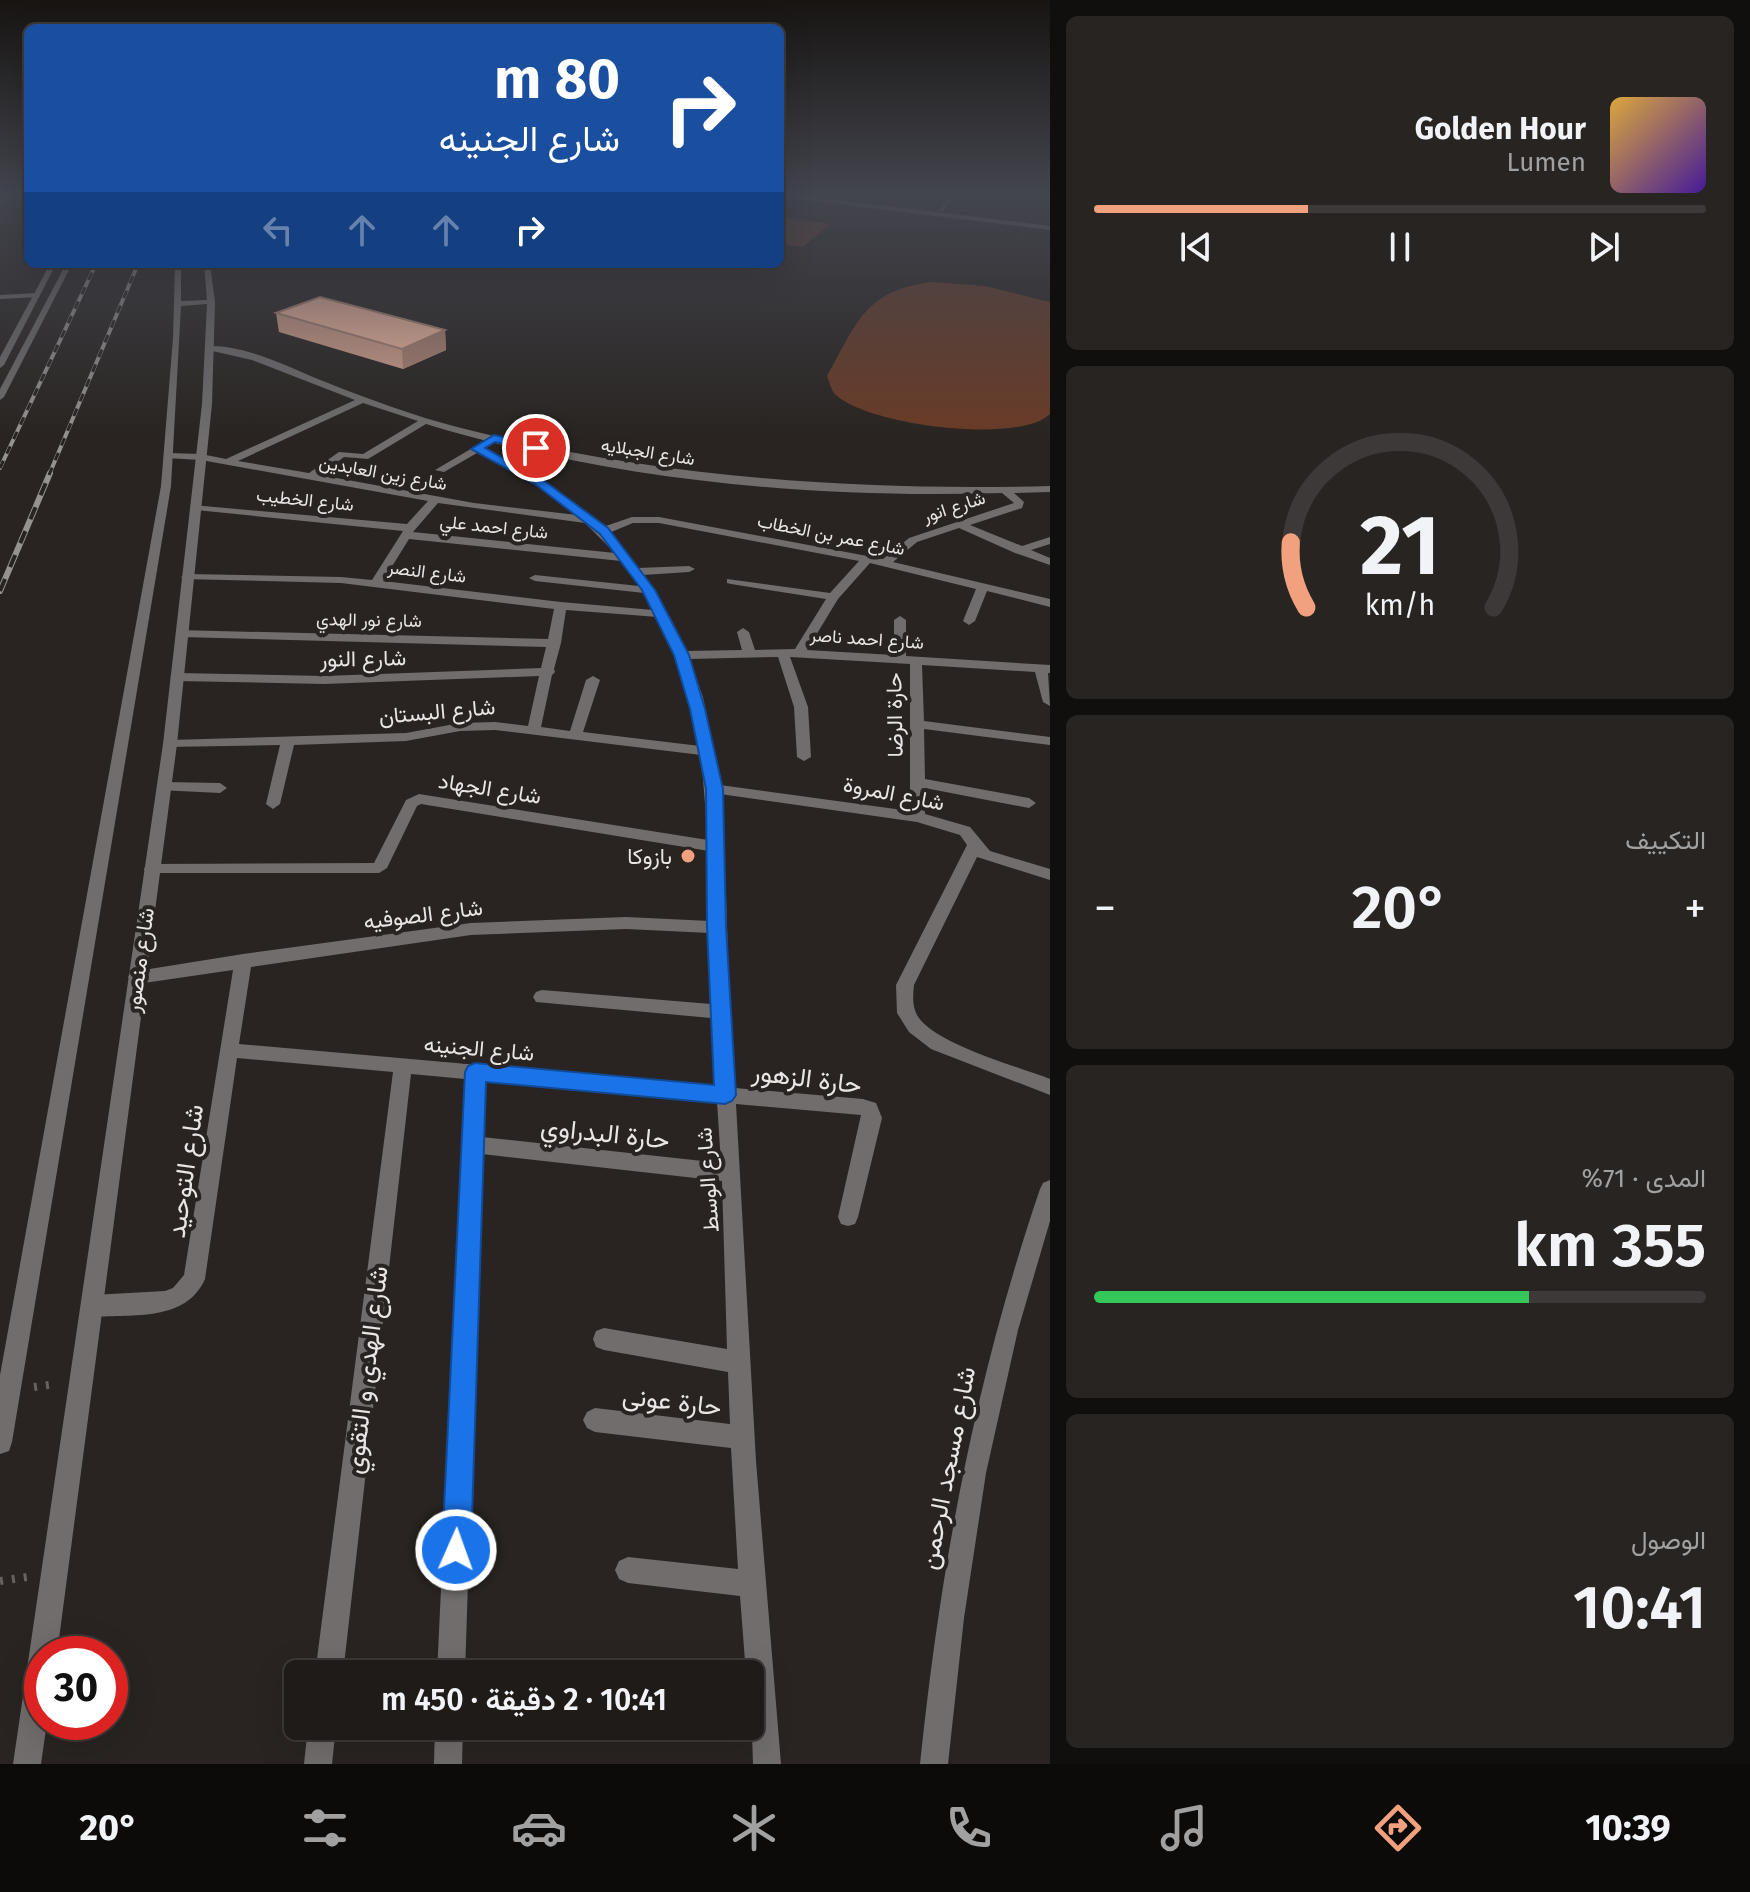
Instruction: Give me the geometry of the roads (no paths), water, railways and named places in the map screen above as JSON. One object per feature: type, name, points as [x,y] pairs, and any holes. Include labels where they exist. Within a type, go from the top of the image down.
[{"type":"street","points":[[0,365],[48,274]]},
{"type":"street","points":[[0,397],[64,274]]},
{"type":"street","points":[[0,1442],[153,566],[169,456],[178,274]]},
{"type":"street","name":"شارع منصور","points":[[46,1636],[170,744],[211,348],[208,274]]},
{"type":"street","points":[[0,297],[37,295]]},
{"type":"street","points":[[177,304],[211,302]]},
{"type":"street","name":"شارع الجبلايه","points":[[211,348],[260,357],[425,421],[612,463],[700,476],[822,486],[1050,489]]},
{"type":"street","points":[[229,461],[363,399]]},
{"type":"street","points":[[311,477],[342,454],[365,457],[425,421]]},
{"type":"street","points":[[440,470],[494,438]]},
{"type":"street","name":"شارع الوسط","points":[[477,449],[539,482],[598,526],[630,565],[648,590],[681,655],[707,751],[715,789],[720,1012],[732,1173],[739,1362],[767,1764]]},
{"type":"street","name":"شارع زين العابدين","points":[[169,456],[229,461],[598,526]]},
{"type":"street","name":"شارع انور","points":[[885,563],[913,540],[1018,506],[1019,502],[1004,490]]},
{"type":"street","points":[[376,583],[408,532],[435,499]]},
{"type":"street","name":"شارع الخطيب","points":[[196,507],[408,532]]},
{"type":"street","name":"شارع عمر بن الخطاب","points":[[598,526],[651,519],[867,559],[1050,603]]},
{"type":"street","points":[[958,524],[1050,562]]},
{"type":"street","name":"شارع احمد علي","points":[[408,532],[630,565],[689,569]]},
{"type":"street","points":[[1019,551],[1050,540]]},
{"type":"street","points":[[799,653],[833,597],[867,559]]},
{"type":"street","name":"شارع النصر","points":[[187,577],[376,583],[561,606],[661,614]]},
{"type":"street","points":[[535,578],[648,590]]},
{"type":"street","points":[[731,581],[833,597]]},
{"type":"street","points":[[969,621],[983,586]]},
{"type":"street","points":[[534,729],[549,672],[561,606]]},
{"type":"street","name":"حارة الرضا","points":[[900,620],[915,724],[918,817]]},
{"type":"street","points":[[743,632],[749,652]]},
{"type":"street","name":"شارع نور الهدي","points":[[182,633],[555,643]]},
{"type":"street","points":[[783,653],[801,707],[804,757]]},
{"type":"street","name":"شارع احمد ناصر","points":[[681,655],[799,653],[1045,668]]},
{"type":"street","points":[[1045,668],[1050,702]]},
{"type":"street","name":"شارع النور","points":[[177,677],[324,680],[549,672]]},
{"type":"street","points":[[576,734],[593,680]]},
{"type":"street","points":[[915,724],[1050,741]]},
{"type":"street","name":"شارع البستان","points":[[170,744],[415,737],[460,727],[534,729],[707,751]]},
{"type":"street","points":[[273,804],[288,741]]},
{"type":"street","points":[[918,782],[1029,803]]},
{"type":"street","points":[[164,787],[220,788]]},
{"type":"street","name":"شارع المروة","points":[[715,789],[918,817],[965,831],[988,857],[1050,875]]},
{"type":"street","name":"شارع الجهاد","points":[[152,869],[377,869],[383,864],[411,803],[419,799],[718,847]]},
{"type":"street","points":[[975,845],[905,985],[902,998],[905,1013],[922,1036],[937,1044],[1050,1087]]},
{"type":"street","name":"شارع الصوفيه","points":[[137,977],[471,929],[612,923],[716,927]]},
{"type":"street","name":"شارع التوحيد","points":[[93,1306],[166,1302],[181,1295],[194,1279],[243,960]]},
{"type":"street","points":[[542,997],[720,1012]]},
{"type":"street","name":"شارع الجنينه","points":[[229,1050],[725,1095]]},
{"type":"street","name":"شارع الهدي و التقوي","points":[[331,1660],[403,1065]]},
{"type":"street","points":[[452,1660],[475,1072]]},
{"type":"street","name":"حارة الزهور","points":[[725,1095],[869,1109],[872,1118],[848,1217]]},
{"type":"street","name":"حارة البدراوي","points":[[473,1145],[732,1173]]},
{"type":"street","name":"شارع مسجد الرحمن","points":[[934,1764],[964,1513],[993,1378],[1045,1219],[1050,1189]]},
{"type":"street","points":[[604,1339],[739,1362]]},
{"type":"street","name":"حارة عونى","points":[[595,1420],[744,1438]]},
{"type":"street","points":[[628,1570],[753,1584]]},
{"type":"street","points":[[27,1764],[30,1740]]},
{"type":"street","points":[[318,1764],[321,1740]]},
{"type":"street","points":[[448,1764],[449,1740]]},
{"type":"railway","points":[[0,468],[91,274]]},
{"type":"railway","points":[[49,475],[134,274]]},
{"type":"railway","points":[[0,591],[50,473]]},
{"type":"place","name":"بازوكا","points":[[688,856]]}]
